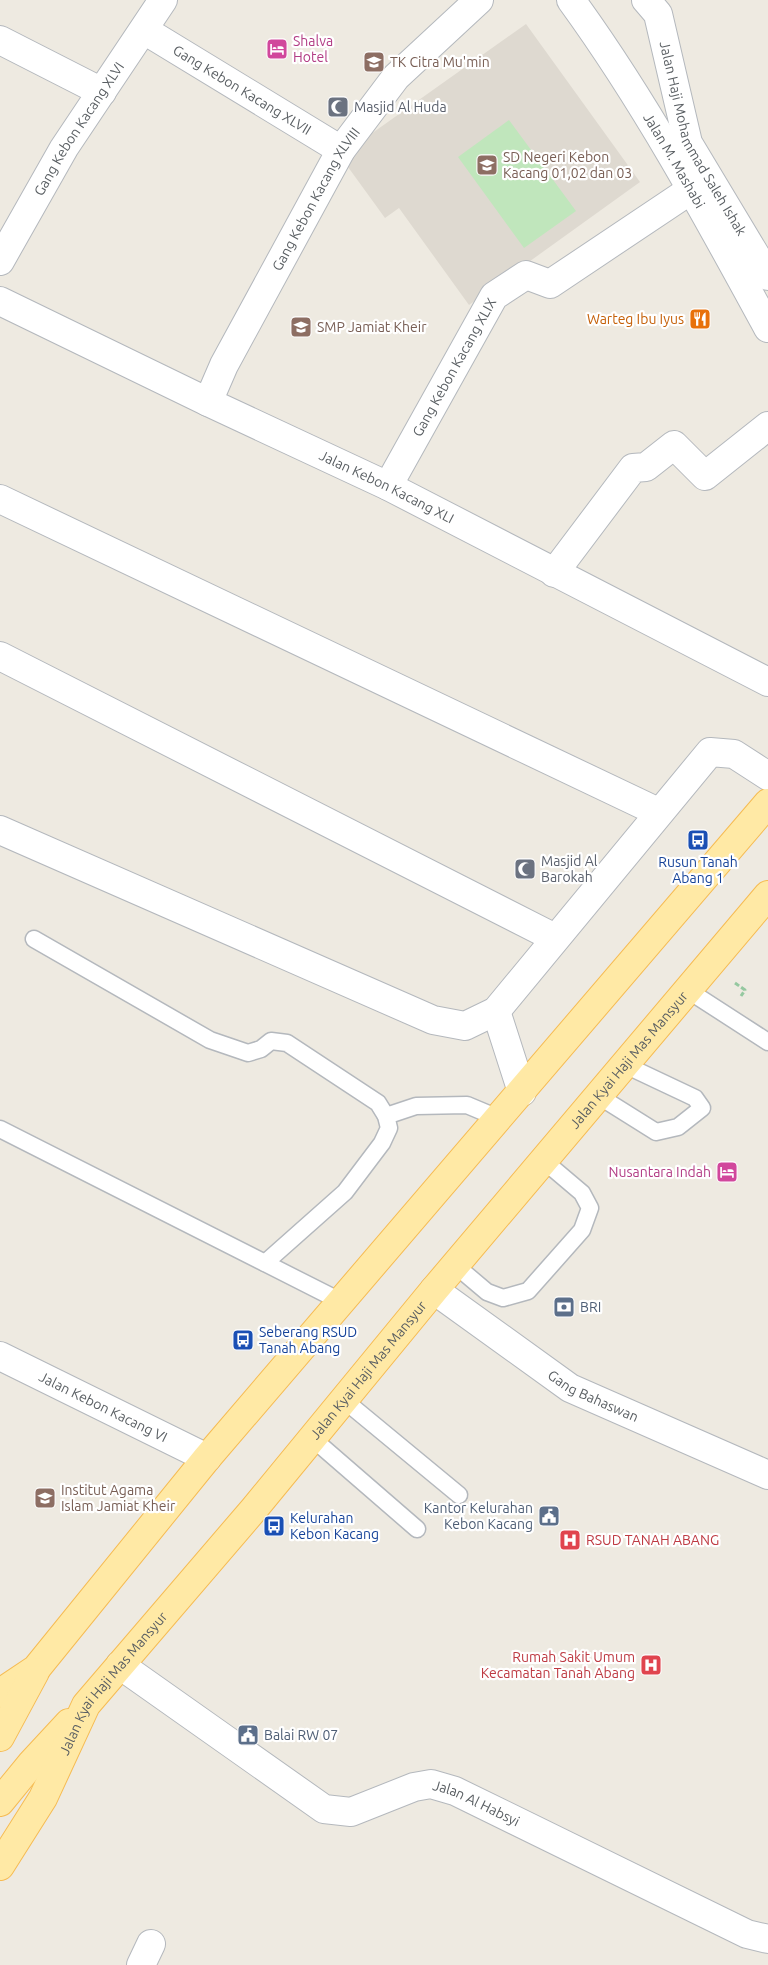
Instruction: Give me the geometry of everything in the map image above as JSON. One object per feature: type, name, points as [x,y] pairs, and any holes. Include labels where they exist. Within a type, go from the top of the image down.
[{"type":"main road","points":[[0,1737],[36,1669],[207,1458],[768,804]]},
{"type":"main road","name":"Jalan Kyai Haji Mas Mansyur","points":[[0,1866],[43,1798],[86,1705],[254,1509],[434,1290],[768,894]]},
{"type":"main road","points":[[0,1693],[36,1669]]},
{"type":"main road","points":[[0,1802],[30,1764],[86,1705]]},
{"type":"street","name":"Gang Kebon Kacang XLVI","points":[[0,261],[64,148],[163,0]]},
{"type":"street","name":"Gang Kebon Kacang XLVIII","points":[[208,402],[224,365],[341,150],[396,77],[479,0]]},
{"type":"street","name":"Jalan M. Mashabi","points":[[571,0],[605,47],[692,189],[768,328]]},
{"type":"street","name":"Jalan Haji Mohammad Saleh Ishak","points":[[655,5],[688,143],[768,276]]},
{"type":"street","name":"Gang Kebon Kacang XLVII","points":[[144,30],[341,150]]},
{"type":"street","points":[[0,40],[102,92]]},
{"type":"street","name":"Gang Kebon Kacang XLIX","points":[[388,486],[494,296],[526,275],[550,284],[692,189]]},
{"type":"street","name":"Jalan Kebon Kacang XLI","points":[[0,301],[208,402],[388,486],[768,682]]},
{"type":"street","points":[[554,573],[630,470],[646,467],[674,445],[705,476],[768,426]]},
{"type":"street","points":[[0,499],[658,812]]},
{"type":"street","points":[[0,656],[555,938]]},
{"type":"street","points":[[0,830],[433,1020],[465,1026],[496,1012],[658,812],[710,752],[734,754],[768,776]]},
{"type":"street","points":[[496,1012],[522,1092]]},
{"type":"street","name":"Gang Bahaswan","points":[[434,1290],[570,1388],[768,1475]]},
{"type":"street","name":"Jalan Kebon Kacang VI","points":[[0,1356],[118,1412],[207,1458]]},
{"type":"street","name":"Jalan Al Habsyi","points":[[120,1665],[324,1809],[351,1812],[414,1788],[431,1784],[455,1791],[747,1934],[768,1939]]},
{"type":"lane","points":[[34,939],[210,1040],[248,1053],[261,1049],[271,1041],[287,1043],[378,1103],[386,1116],[389,1128],[382,1143],[345,1192],[265,1263]]},
{"type":"lane","points":[[686,989],[768,1042]]},
{"type":"lane","points":[[597,1095],[656,1132],[678,1127],[702,1108],[695,1098],[623,1064]]},
{"type":"lane","points":[[386,1116],[416,1106],[467,1105],[498,1118]]},
{"type":"lane","points":[[0,1129],[342,1302]]},
{"type":"lane","points":[[455,1265],[487,1292],[504,1298],[528,1290],[582,1230],[590,1208],[582,1193],[543,1160]]},
{"type":"lane","points":[[344,1400],[459,1495]]},
{"type":"lane","points":[[312,1438],[417,1529]]},
{"type":"shaded area","name":"SD Negeri Kebon Kacang 01,02 dan 03","points":[[526,24],[640,182],[469,305],[399,208],[385,218],[340,156]]},
{"type":"green space","points":[[509,120],[576,211],[524,248],[458,157]]},
{"type":"place","name":"Shalva Hotel","points":[[277,49]]},
{"type":"place","name":"TK Citra Mu'min","points":[[374,62]]},
{"type":"place","name":"Masjid Al Huda","points":[[338,107]]},
{"type":"place","name":"SD Negeri Kebon Kacang 01,02 dan 03","points":[[487,165]]},
{"type":"place","name":"Warteg Ibu Iyus","points":[[700,319]]},
{"type":"place","name":"SMP Jamiat Kheir","points":[[301,327]]},
{"type":"place","name":"Rusun Tanah Abang 1","points":[[698,840]]},
{"type":"place","name":"Masjid Al Barokah","points":[[525,869]]},
{"type":"place","name":"Nusantara Indah","points":[[727,1172]]},
{"type":"place","name":"BRI","points":[[564,1307]]},
{"type":"place","name":"Seberang RSUD Tanah Abang","points":[[243,1340]]},
{"type":"place","name":"Institut Agama Islam Jamiat Kheir","points":[[45,1498]]},
{"type":"place","name":"Kantor Kelurahan Kebon Kacang","points":[[549,1516]]},
{"type":"place","name":"Kelurahan Kebon Kacang","points":[[274,1526]]},
{"type":"place","name":"RSUD TANAH ABANG","points":[[570,1540]]},
{"type":"place","name":"Rumah Sakit Umum Kecamatan Tanah Abang","points":[[651,1665]]},
{"type":"place","name":"Balai RW 07","points":[[248,1735]]}]
